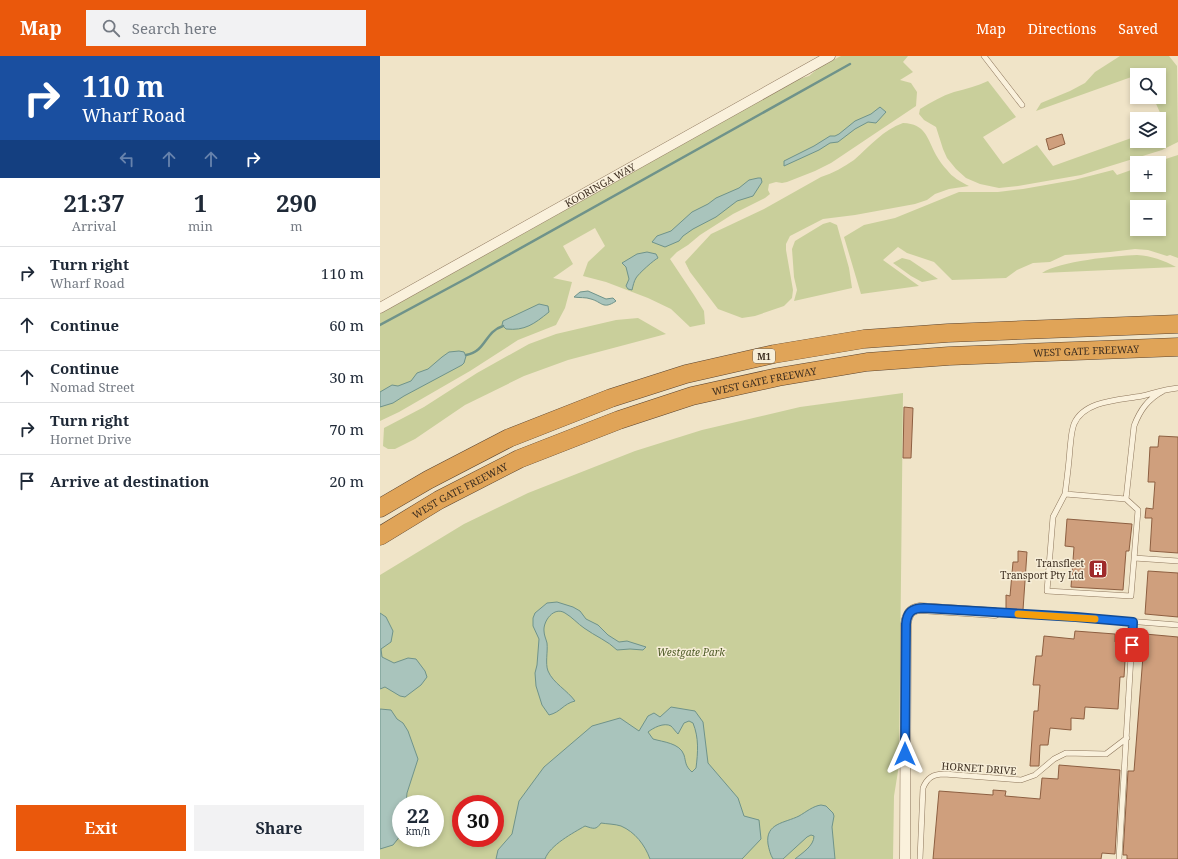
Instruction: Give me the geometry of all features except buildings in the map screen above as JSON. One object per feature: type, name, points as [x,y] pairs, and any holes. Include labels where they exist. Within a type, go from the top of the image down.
[{"type":"highway","name":"M1","points":[[380,508],[428,480],[509,438],[611,398],[701,370],[774,354],[864,339],[948,332],[1178,324]]},
{"type":"highway","name":"WEST GATE FREEWAY","points":[[380,536],[439,500],[519,459],[619,420],[692,396],[778,377],[867,362],[949,356],[1178,347]]},
{"type":"street","name":"KOORINGA WAY","points":[[380,308],[830,56]]},
{"type":"street","points":[[904,859],[905,681],[906,624],[908,616],[911,610],[920,608],[995,613]]},
{"type":"lane","points":[[984,56],[1022,105]]},
{"type":"lane","points":[[1066,494],[1126,499],[1138,510],[1131,596],[1047,591],[1053,517],[1066,494],[1072,431],[1074,424],[1083,413],[1101,404],[1113,400],[1178,388]]},
{"type":"lane","points":[[1126,499],[1134,426],[1147,402],[1155,395],[1163,391]]},
{"type":"lane","points":[[1134,558],[1178,561]]},
{"type":"lane","points":[[995,613],[1076,617],[1178,625]]},
{"type":"lane","points":[[1119,859],[1133,622]]},
{"type":"lane","name":"HORNET DRIVE","points":[[920,859],[922,788],[932,776],[944,774],[1021,780],[1035,775],[1054,759],[1066,753],[1106,754],[1126,738]]},
{"type":"green space","points":[[841,56],[908,56],[903,62],[913,72],[900,80],[911,83],[917,92],[916,106],[831,163],[787,182],[776,182],[769,184],[768,190],[770,194],[765,198],[733,214],[700,235],[670,259],[704,311],[705,324],[690,327],[671,309],[648,298],[606,282],[583,276],[588,262],[605,246],[595,228],[563,246],[573,264],[553,278],[572,282],[565,308],[556,325],[518,340],[470,371],[399,412],[380,421],[380,314],[799,79],[809,76],[821,66]]},
{"type":"green space","points":[[1120,56],[1169,56],[1177,66],[1178,142],[1166,148],[1166,112],[1160,112],[1156,104],[1166,104],[1166,68],[1130,68],[1130,77],[1036,111],[1041,103],[1085,83],[1095,72]]},
{"type":"green space","points":[[988,81],[1016,117],[983,137],[1003,164],[1037,145],[1053,166],[1130,138],[1130,148],[1166,148],[1143,156],[1130,156],[1130,160],[1081,175],[999,188],[980,184],[966,178],[956,169],[947,158],[936,127],[924,120],[919,114],[920,109],[941,97]]},
{"type":"green space","points":[[903,123],[917,126],[921,129],[928,138],[936,155],[949,173],[969,186],[949,189],[915,204],[855,215],[823,219],[790,236],[786,244],[793,290],[792,298],[784,306],[755,316],[742,318],[718,309],[690,272],[685,262],[711,234],[764,209],[821,177],[830,174],[854,160],[883,134]]},
{"type":"green space","points":[[1178,155],[1178,258],[1148,250],[1135,249],[1065,255],[1050,262],[1033,263],[1017,270],[1006,278],[952,280],[934,262],[907,253],[898,247],[883,260],[919,286],[861,294],[844,237],[864,225],[895,218],[959,192],[998,192],[1023,189],[1074,180],[1113,170],[1117,175],[1130,170],[1130,192],[1166,192],[1166,159]]},
{"type":"green space","points":[[830,222],[837,225],[849,268],[852,288],[794,301],[797,290],[794,277],[792,249],[795,241],[823,224]]},
{"type":"green space","points":[[1137,255],[1148,256],[1167,262],[1176,267],[1042,273],[1061,265],[1074,262]]},
{"type":"green space","points":[[902,258],[910,260],[938,279],[922,282],[911,276],[893,263]]},
{"type":"green space","points":[[638,318],[666,334],[568,360],[524,376],[465,405],[415,439],[395,449],[388,449],[383,446],[384,428],[424,407],[477,373],[529,344],[556,334],[616,320]]},
{"type":"green space","name":"Westgate Park","points":[[903,393],[899,765],[894,796],[893,859],[380,859],[380,575],[464,524],[528,493],[635,451],[702,430],[800,407]]},
{"type":"water","points":[[880,107],[886,112],[876,123],[868,122],[855,129],[838,142],[830,143],[819,150],[784,166],[784,161],[830,136],[839,134],[855,121],[871,114]]},
{"type":"water","points":[[761,178],[762,182],[753,196],[737,201],[716,217],[693,229],[679,241],[665,247],[652,242],[657,236],[671,231],[692,212],[716,198],[739,188],[749,180]]},
{"type":"water","points":[[647,252],[656,254],[658,258],[637,276],[632,290],[628,289],[626,286],[629,279],[626,267],[622,263],[637,254]]},
{"type":"water","points":[[588,291],[606,299],[613,298],[616,301],[612,304],[605,305],[589,298],[574,297],[580,292]]},
{"type":"water","points":[[539,304],[548,306],[549,312],[529,326],[519,329],[506,329],[502,325],[503,321]]},
{"type":"water","points":[[449,352],[464,352],[466,356],[462,365],[393,403],[380,407],[380,392],[392,385],[398,386],[411,381],[417,373],[428,369]]},
{"type":"water","points":[[557,602],[580,611],[586,619],[598,625],[608,635],[619,642],[627,641],[646,647],[643,650],[617,650],[584,628],[565,613],[557,611],[553,613],[547,619],[544,627],[544,634],[547,643],[547,668],[553,679],[575,701],[549,715],[542,705],[536,686],[535,673],[539,639],[533,626],[533,618],[535,613],[547,603]]},
{"type":"water","points":[[380,613],[386,617],[393,631],[391,642],[381,649],[382,657],[394,663],[408,658],[416,659],[425,671],[427,677],[421,685],[405,697],[400,696],[385,687],[380,689]]},
{"type":"water","points":[[671,707],[695,711],[703,722],[708,763],[738,798],[744,816],[759,820],[761,839],[742,859],[650,859],[642,844],[631,832],[621,826],[601,823],[598,827],[594,828],[585,826],[568,836],[552,849],[545,859],[496,859],[498,850],[501,847],[504,847],[504,843],[512,834],[519,801],[544,767],[592,726],[620,718],[639,731],[648,716],[654,713],[660,717]],"holes":[[[689,721],[693,723],[698,751],[696,768],[692,772],[687,766],[684,755],[679,748],[675,745],[653,739],[648,732],[656,727],[668,725],[671,726],[678,734],[684,723]]]},
{"type":"water","points":[[380,709],[391,710],[397,719],[403,723],[408,731],[418,759],[407,795],[392,795],[392,845],[380,849]]},
{"type":"water","points":[[821,805],[826,806],[834,816],[832,827],[835,859],[795,859],[812,843],[814,836],[811,835],[783,859],[773,859],[770,853],[768,837],[773,828],[782,822],[799,816],[812,808]]},
{"type":"waterway","points":[[380,325],[469,277],[850,64]]},
{"type":"waterway","points":[[466,355],[478,350],[492,332],[503,326]]},
{"type":"slow traffic","points":[[1018,614],[1095,619]]},
{"type":"place","name":"Transfleet Transport Pty Ltd","points":[[1098,569]]},
{"type":"route","points":[[905,754],[906,624],[910,612],[914,609],[924,608],[1036,616],[1076,617],[1133,622],[1132,645]]}]
